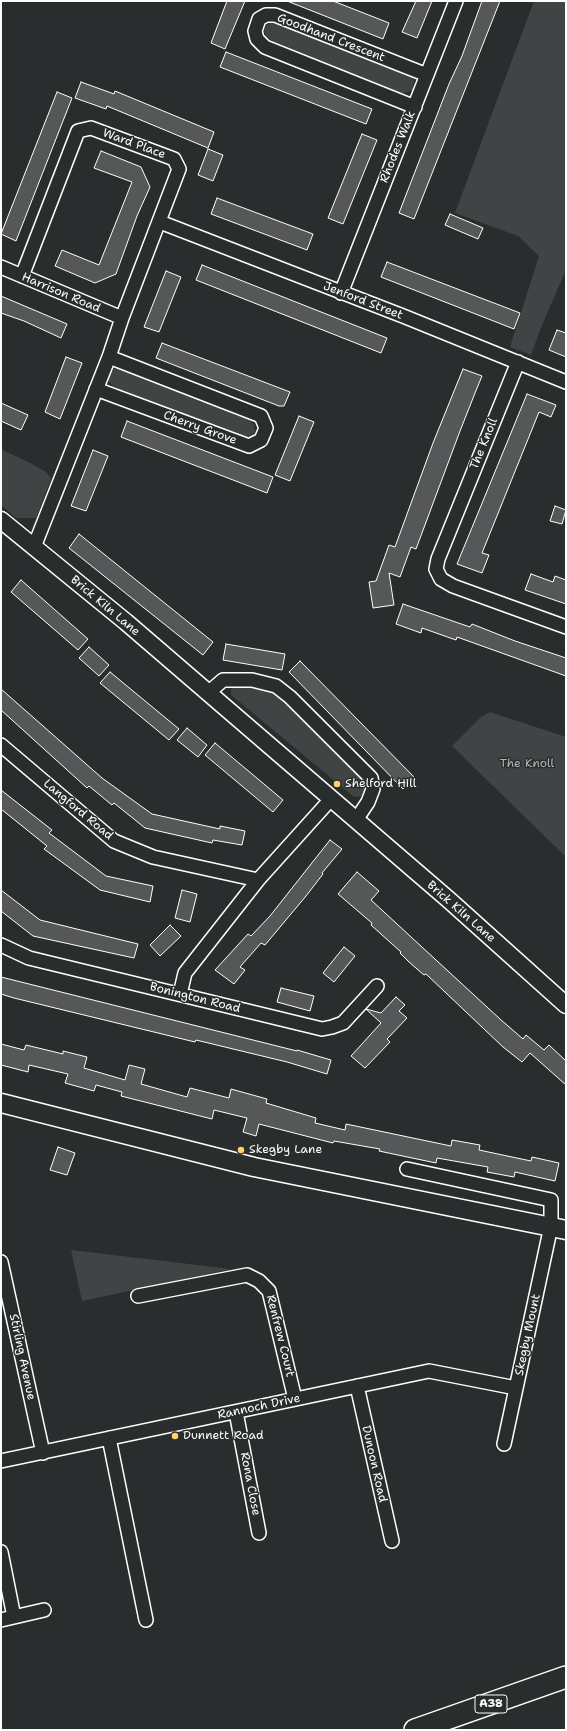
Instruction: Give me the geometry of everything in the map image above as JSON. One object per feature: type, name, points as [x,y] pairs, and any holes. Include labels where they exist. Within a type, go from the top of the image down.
[{"type":"highway","name":"A38","points":[[415,1730],[566,1677]]},
{"type":"main road","points":[[1,1103],[254,1167],[558,1228]]},
{"type":"street","name":"Rhodes Walk","points":[[341,293],[456,1]]},
{"type":"street","name":"Goodhand Crescent","points":[[415,107],[265,47],[257,39],[255,31],[259,19],[266,15],[275,15],[427,75]]},
{"type":"street","name":"Ward Place","points":[[22,276],[78,131],[91,128],[174,159],[179,169],[122,318]]},
{"type":"street","name":"Jenford Street","points":[[160,222],[566,382]]},
{"type":"street","name":"Harrison Road","points":[[1,268],[122,318]]},
{"type":"street","points":[[34,547],[109,358],[122,318]]},
{"type":"street","name":"Cherry Grove","points":[[96,389],[249,446],[262,440],[266,428],[261,416],[109,358]]},
{"type":"street","name":"The Knoll","points":[[518,362],[438,559],[436,569],[441,579],[453,586],[566,627]]},
{"type":"street","name":"Brick Kiln Lane","points":[[1,520],[126,622],[356,820],[566,1005]]},
{"type":"street","points":[[208,693],[223,680],[252,680],[276,686],[290,697],[371,778],[373,789],[368,802],[356,820]]},
{"type":"street","name":"Langford Road","points":[[1,745],[114,841],[153,858],[258,880]]},
{"type":"street","points":[[180,994],[185,973],[258,880],[331,799]]},
{"type":"street","name":"Bonington Road","points":[[1,945],[29,958],[322,1029],[332,1028],[342,1023],[377,986]]},
{"type":"street","name":"Skegby Mount","points":[[407,1169],[551,1200],[558,1228],[516,1388],[504,1444]]},
{"type":"street","name":"Stirling Avenue","points":[[1,1262],[6,1309],[43,1453]]},
{"type":"street","name":"Renfrew Court","points":[[138,1296],[247,1275],[259,1281],[269,1291],[295,1399]]},
{"type":"street","name":"Rannoch Drive","points":[[1,1461],[429,1371],[516,1388]]},
{"type":"street","name":"Dunoon Road","points":[[356,1386],[392,1541]]},
{"type":"street","name":"Rona Close","points":[[236,1412],[259,1533]]},
{"type":"street","points":[[109,1438],[146,1620]]},
{"type":"street","points":[[1,1552],[7,1619],[44,1610]]},
{"type":"green space","points":[[534,1],[566,1],[566,270],[542,325],[531,355],[510,347],[539,256],[518,236],[455,213]]},
{"type":"green space","points":[[271,22],[278,22],[409,73],[414,79],[413,90],[402,94],[271,40],[266,36],[264,31],[266,26]]},
{"type":"green space","points":[[120,368],[249,420],[254,424],[255,432],[251,436],[244,438],[114,387],[109,382],[107,375],[113,369]]},
{"type":"green space","points":[[1,449],[46,472],[51,479],[36,518],[16,518],[1,505]]},
{"type":"green space","points":[[238,686],[267,690],[286,700],[364,779],[366,796],[354,797],[231,695],[231,689]]},
{"type":"green space","name":"The Knoll","points":[[490,712],[566,737],[566,857],[452,746],[481,717]]},
{"type":"green space","points":[[71,1250],[231,1269],[82,1301]]},
{"type":"building","points":[[227,1],[245,1],[225,49],[211,43]]},
{"type":"building","points":[[287,1],[333,1],[389,23],[383,39]]},
{"type":"building","points":[[416,1],[432,1],[417,38],[402,32]]},
{"type":"building","points":[[482,1],[500,1],[414,219],[399,213],[449,84],[462,56]]},
{"type":"building","points":[[226,52],[372,109],[366,124],[220,67]]},
{"type":"building","points":[[81,82],[114,94],[115,91],[214,132],[208,148],[107,106],[106,109],[75,98]]},
{"type":"building","points":[[57,92],[72,98],[16,241],[1,234]]},
{"type":"building","points":[[362,134],[377,140],[343,224],[328,218]]},
{"type":"building","points":[[208,149],[223,155],[213,181],[198,175]]},
{"type":"building","points":[[101,151],[141,167],[150,187],[137,216],[116,274],[95,283],[55,266],[62,250],[99,265],[132,182],[94,168]]},
{"type":"building","points":[[217,198],[313,234],[307,250],[211,214]]},
{"type":"building","points":[[450,214],[483,228],[478,239],[445,225]]},
{"type":"building","points":[[387,262],[520,313],[514,329],[381,277]]},
{"type":"building","points":[[202,265],[387,338],[381,353],[196,280]]},
{"type":"building","points":[[166,271],[181,277],[159,332],[144,327]]},
{"type":"building","points":[[1,296],[67,324],[61,338],[24,321],[1,313]]},
{"type":"building","points":[[557,330],[566,333],[566,357],[549,350]]},
{"type":"building","points":[[162,343],[290,392],[284,406],[279,406],[156,358]]},
{"type":"building","points":[[66,357],[82,363],[60,419],[45,412]]},
{"type":"building","points":[[463,369],[482,376],[416,549],[411,547],[400,577],[389,573],[394,605],[373,608],[369,582],[376,581],[389,545],[395,547],[433,443]]},
{"type":"building","points":[[527,394],[556,405],[551,417],[539,412],[482,553],[489,555],[482,573],[457,564]]},
{"type":"building","points":[[1,403],[28,415],[21,430],[1,421]]},
{"type":"building","points":[[299,416],[314,422],[290,481],[275,475]]},
{"type":"building","points":[[127,421],[273,477],[267,493],[121,437]]},
{"type":"building","points":[[93,450],[108,456],[86,511],[71,506]]},
{"type":"building","points":[[555,506],[566,510],[562,524],[550,521]]},
{"type":"building","points":[[79,534],[213,642],[203,655],[69,548]]},
{"type":"building","points":[[531,574],[553,582],[555,576],[566,580],[566,604],[525,590]]},
{"type":"building","points":[[21,580],[88,639],[78,650],[11,592]]},
{"type":"building","points":[[403,604],[470,627],[472,624],[515,641],[566,658],[566,676],[457,637],[456,640],[422,628],[421,633],[396,624]]},
{"type":"building","points":[[226,644],[285,654],[282,670],[223,660]]},
{"type":"building","points":[[89,647],[109,665],[99,676],[79,658]]},
{"type":"building","points":[[300,661],[414,777],[403,789],[289,672]]},
{"type":"building","points":[[110,672],[179,729],[169,740],[100,683]]},
{"type":"building","points":[[1,689],[102,778],[152,814],[220,829],[220,826],[245,831],[242,845],[213,840],[212,843],[145,828],[114,803],[112,805],[89,786],[87,788],[1,710]]},
{"type":"building","points":[[187,728],[207,745],[198,757],[177,740]]},
{"type":"building","points":[[215,743],[283,800],[273,812],[205,755]]},
{"type":"building","points":[[1,790],[52,830],[49,833],[106,876],[153,886],[150,902],[100,890],[44,849],[47,846],[1,809]]},
{"type":"building","points":[[330,840],[342,849],[322,873],[323,874],[306,896],[265,945],[261,943],[240,967],[245,970],[234,984],[215,970],[248,934],[251,936],[270,916]]},
{"type":"building","points":[[357,872],[379,891],[371,900],[500,1019],[523,1039],[526,1035],[544,1050],[549,1045],[566,1061],[566,1085],[530,1053],[522,1062],[503,1047],[426,974],[424,975],[409,962],[400,953],[401,952],[371,925],[372,923],[338,894]]},
{"type":"building","points":[[1,890],[40,920],[138,944],[134,958],[33,936],[1,911]]},
{"type":"building","points":[[182,890],[197,894],[190,922],[175,918]]},
{"type":"building","points":[[170,925],[181,936],[160,956],[150,945]]},
{"type":"building","points":[[344,947],[355,956],[334,982],[323,973]]},
{"type":"building","points":[[1,977],[297,1050],[331,1060],[327,1074],[287,1062],[196,1040],[195,1042],[14,998],[1,994]]},
{"type":"building","points":[[281,988],[314,996],[310,1011],[277,1002]]},
{"type":"building","points":[[396,997],[405,1005],[399,1011],[407,1018],[387,1039],[390,1042],[365,1068],[351,1056],[381,1023],[366,1009],[381,1013]]},
{"type":"building","points":[[1,1044],[24,1050],[26,1045],[63,1054],[63,1051],[87,1057],[84,1068],[125,1080],[129,1065],[145,1069],[141,1084],[187,1097],[190,1088],[229,1098],[231,1089],[267,1099],[266,1103],[316,1118],[315,1123],[345,1130],[346,1124],[451,1146],[452,1140],[480,1145],[479,1150],[531,1161],[532,1157],[559,1163],[555,1181],[515,1172],[514,1177],[487,1172],[488,1167],[437,1158],[436,1163],[379,1151],[380,1149],[334,1141],[333,1143],[259,1124],[256,1136],[243,1132],[247,1118],[214,1110],[212,1119],[121,1096],[122,1092],[96,1085],[94,1091],[65,1083],[68,1074],[29,1065],[28,1072],[1,1065]]},
{"type":"building","points":[[58,1147],[75,1153],[67,1175],[50,1170]]},
{"type":"place","name":"Shelford Hill","points":[[337,784]]},
{"type":"place","name":"Skegby Lane","points":[[241,1150]]},
{"type":"place","name":"Dunnett Road","points":[[175,1436]]}]
